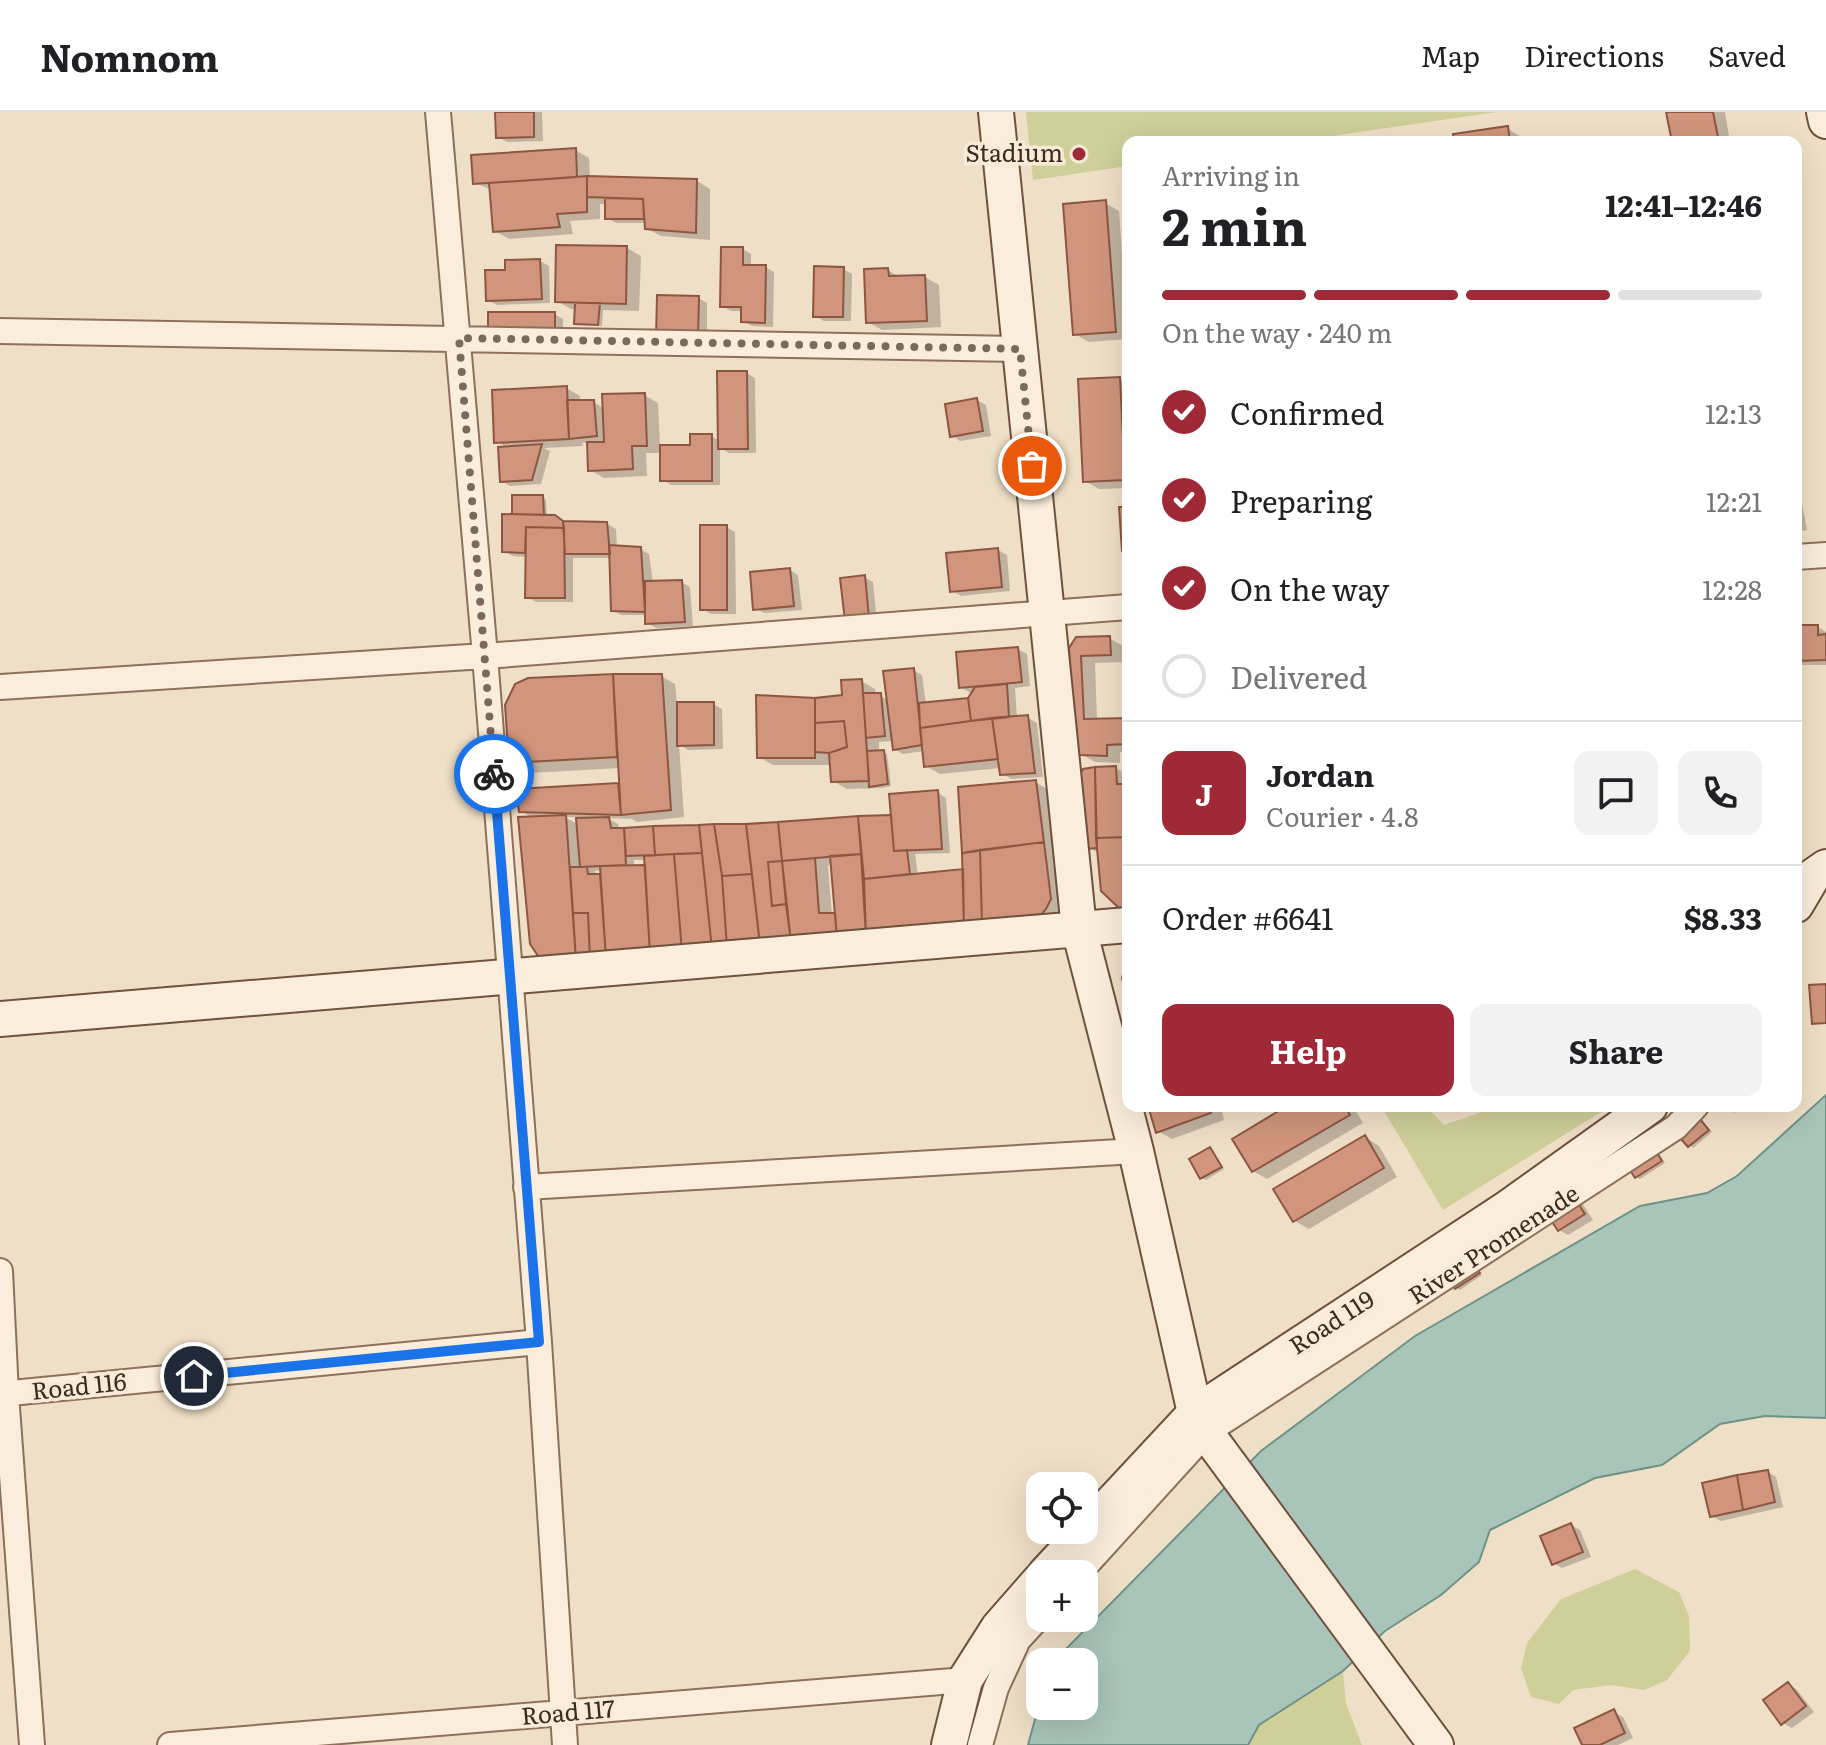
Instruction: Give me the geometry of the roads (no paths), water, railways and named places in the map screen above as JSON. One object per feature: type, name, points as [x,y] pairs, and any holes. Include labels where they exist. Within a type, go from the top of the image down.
[{"type":"street","points":[[438,112],[459,338],[539,1342],[565,1745]]},
{"type":"street","points":[[996,112],[1079,929],[1122,1096]]},
{"type":"street","points":[[1824,112],[1826,121]]},
{"type":"street","points":[[0,331],[1020,349]]},
{"type":"street","points":[[1802,557],[1826,555]]},
{"type":"street","points":[[0,687],[485,656],[1122,607]]},
{"type":"street","points":[[1802,895],[1815,873]]},
{"type":"street","points":[[0,1019],[510,979],[1122,925]]},
{"type":"street","points":[[1126,1112],[1205,1429],[1436,1745]]},
{"type":"street","name":"Road 119","points":[[1060,1560],[1205,1429],[1642,1112]]},
{"type":"street","name":"River Promenade","points":[[1090,1560],[1205,1429],[1676,1127],[1690,1112]]},
{"type":"street","points":[[526,1187],[1136,1151]]},
{"type":"street","points":[[0,1271],[3,1394],[32,1745]]},
{"type":"street","name":"Road 116","points":[[3,1394],[539,1342]]},
{"type":"street","points":[[949,1745],[965,1680],[998,1628],[1026,1596]]},
{"type":"street","points":[[980,1745],[996,1688],[1018,1640],[1026,1631]]},
{"type":"street","name":"Road 117","points":[[170,1745],[965,1680]]},
{"type":"place","name":"Stadium","points":[[1079,154]]}]
